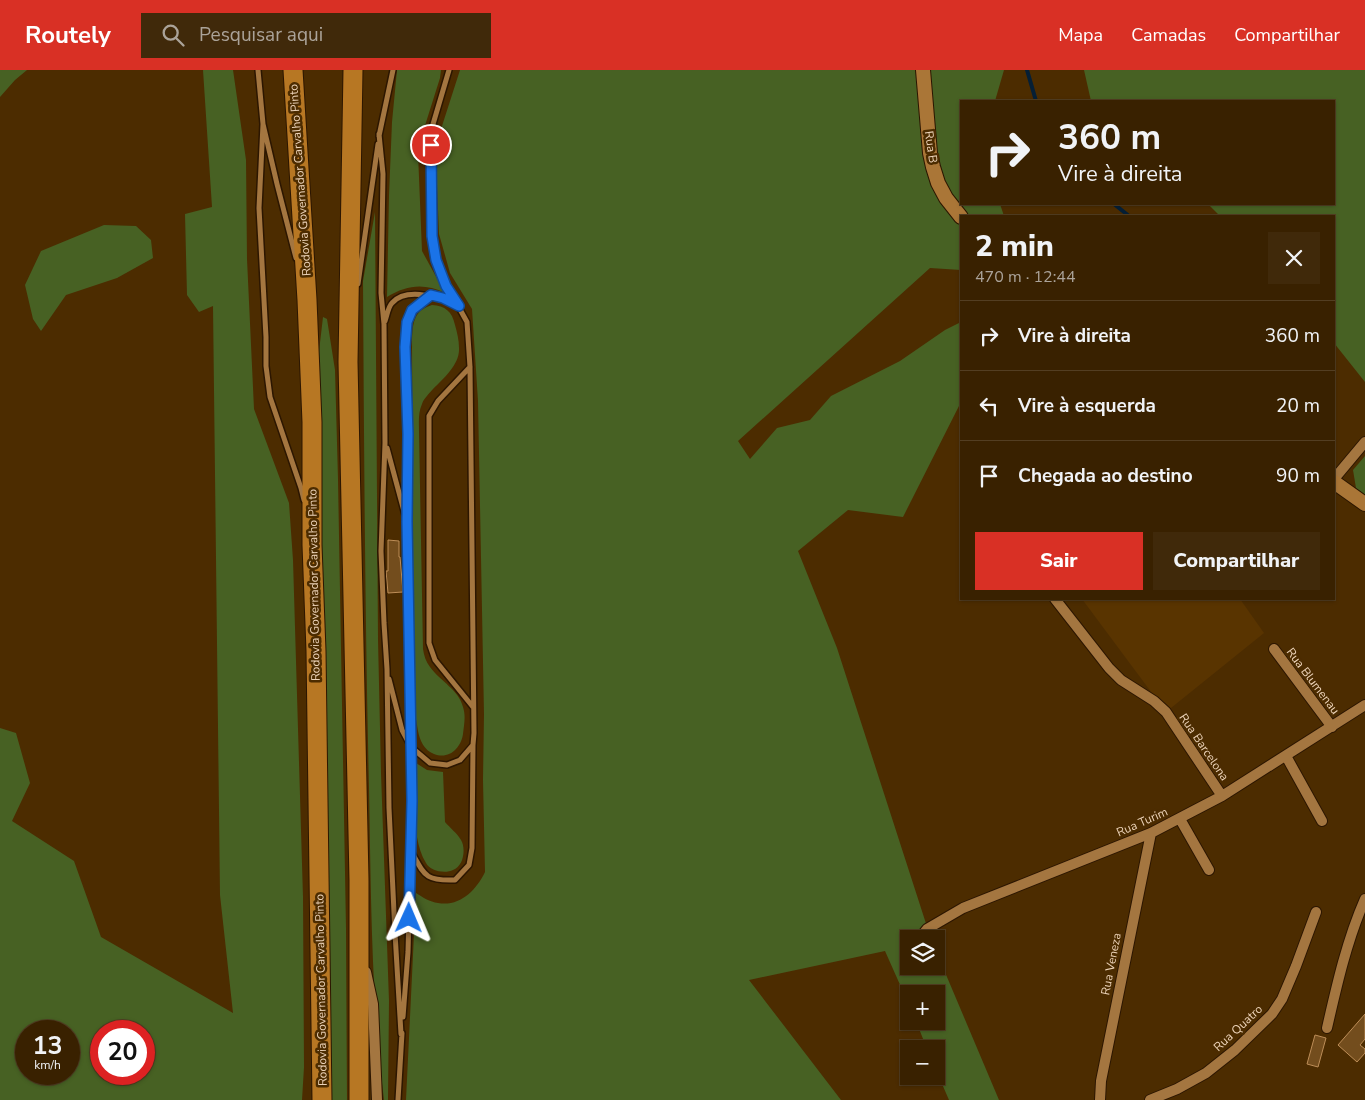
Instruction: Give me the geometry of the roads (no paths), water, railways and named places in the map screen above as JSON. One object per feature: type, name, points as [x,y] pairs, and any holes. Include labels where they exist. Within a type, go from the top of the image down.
[{"type":"highway","name":"Rodovia Governador Carvalho Pinto","points":[[293,70],[307,300],[312,422],[312,545],[316,650],[322,1100]]},
{"type":"highway","points":[[353,70],[348,362],[355,650],[359,1100]]},
{"type":"street","name":"Rua B","points":[[923,70],[930,153],[933,167],[938,183],[946,198],[960,216]]},
{"type":"street","points":[[1335,478],[1365,442]]},
{"type":"street","points":[[1335,483],[1365,504]]},
{"type":"street","name":"Rua Barcelona","points":[[1055,600],[1108,668],[1121,680],[1154,701],[1166,712],[1222,796]]},
{"type":"street","name":"Rua Blumenau","points":[[1274,649],[1332,727]]},
{"type":"street","name":"Rua Turim","points":[[927,930],[963,908],[1151,833],[1180,819],[1222,796],[1365,706]]},
{"type":"street","points":[[1286,756],[1322,820]]},
{"type":"street","points":[[1180,819],[1209,870]]},
{"type":"street","name":"Rua Veneza","points":[[1100,1100],[1101,1081],[1151,833]]},
{"type":"street","points":[[1327,1028],[1336,986],[1356,919],[1365,900]]},
{"type":"street","name":"Rua Quatro","points":[[1150,1100],[1177,1089],[1206,1073],[1236,1050],[1272,1014],[1282,999],[1316,912]]},
{"type":"street","points":[[359,940],[373,1004],[377,1100]]},
{"type":"lane","points":[[258,70],[263,124],[297,261]]},
{"type":"lane","points":[[410,850],[423,872],[436,880],[455,880],[469,865],[472,848],[473,708],[470,367],[467,322],[446,286],[436,260],[432,236],[431,131],[449,70]]},
{"type":"lane","points":[[357,293],[379,134],[393,72]]},
{"type":"lane","points":[[263,124],[259,208],[266,366],[270,397],[302,488],[312,545]]},
{"type":"lane","points":[[379,134],[383,174],[381,293],[384,324],[385,442],[381,551],[387,669],[389,808],[394,932],[401,1034]]},
{"type":"lane","points":[[299,271],[307,300]]},
{"type":"lane","points":[[384,324],[391,303],[403,295],[431,295],[443,298],[459,306]]},
{"type":"lane","points":[[398,1100],[408,952],[412,801],[407,522],[408,434],[405,347],[407,322],[412,310],[431,295]]},
{"type":"lane","points":[[348,362],[356,303]]},
{"type":"lane","points":[[470,367],[438,401],[429,416],[429,644],[434,660],[473,708]]},
{"type":"lane","points":[[385,442],[407,522]]},
{"type":"lane","points":[[387,669],[400,724],[411,747],[430,763],[447,765],[460,760],[473,745]]},
{"type":"waterway","points":[[1027,70],[1036,100]]},
{"type":"waterway","points":[[1115,205],[1128,215]]}]
